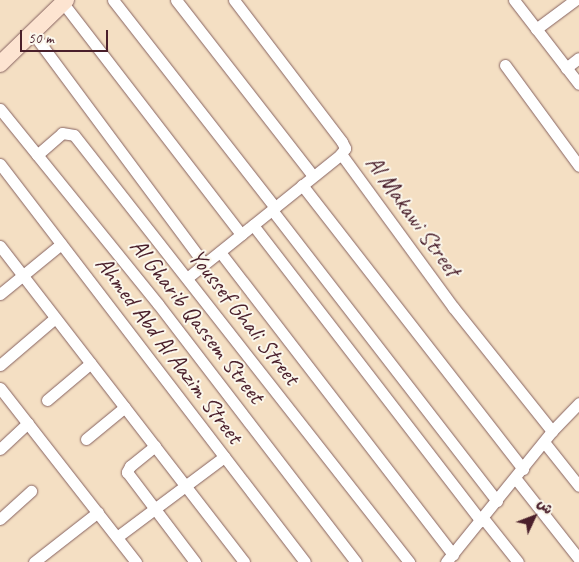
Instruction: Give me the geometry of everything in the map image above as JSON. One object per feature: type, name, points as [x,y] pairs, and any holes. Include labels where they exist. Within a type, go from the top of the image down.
[{"type":"main road","points":[[1,61],[64,2]]},
{"type":"street","points":[[114,0],[497,501]]},
{"type":"street","points":[[176,0],[313,176]]},
{"type":"street","name":"Al Makawi Street","points":[[234,0],[342,142],[345,148],[341,154],[453,307],[552,432]]},
{"type":"street","points":[[514,0],[579,84]]},
{"type":"street","points":[[536,29],[574,0]]},
{"type":"street","points":[[64,2],[241,234]]},
{"type":"street","points":[[32,32],[204,264]]},
{"type":"street","points":[[566,68],[579,58]]},
{"type":"street","points":[[505,65],[579,166]]},
{"type":"street","name":"Al Gharib Qassem Street","points":[[0,109],[158,304],[356,562]]},
{"type":"street","name":"Youssef Ghali Street","points":[[37,155],[62,133],[74,135],[409,562]]},
{"type":"street","points":[[187,278],[341,154]]},
{"type":"street","name":"Ahmed Abd Al Aazim Street","points":[[0,164],[305,562]]},
{"type":"street","points":[[302,185],[523,469]]},
{"type":"street","points":[[253,225],[482,519],[518,562]]},
{"type":"street","points":[[0,294],[61,244]]},
{"type":"street","points":[[0,246],[244,562]]},
{"type":"street","points":[[220,252],[454,558],[482,519],[552,432],[578,407]]},
{"type":"street","points":[[0,365],[55,318]]},
{"type":"street","points":[[47,400],[91,363]]},
{"type":"street","points":[[0,388],[136,562]]},
{"type":"street","points":[[86,439],[125,407]]},
{"type":"street","points":[[0,449],[28,423]]},
{"type":"street","points":[[544,442],[579,486]]},
{"type":"street","points":[[155,446],[130,466],[127,472],[195,562]]},
{"type":"street","points":[[117,537],[224,457]]},
{"type":"street","points":[[516,478],[579,559]]},
{"type":"street","points":[[0,519],[31,491]]},
{"type":"street","points":[[34,562],[98,512]]}]
